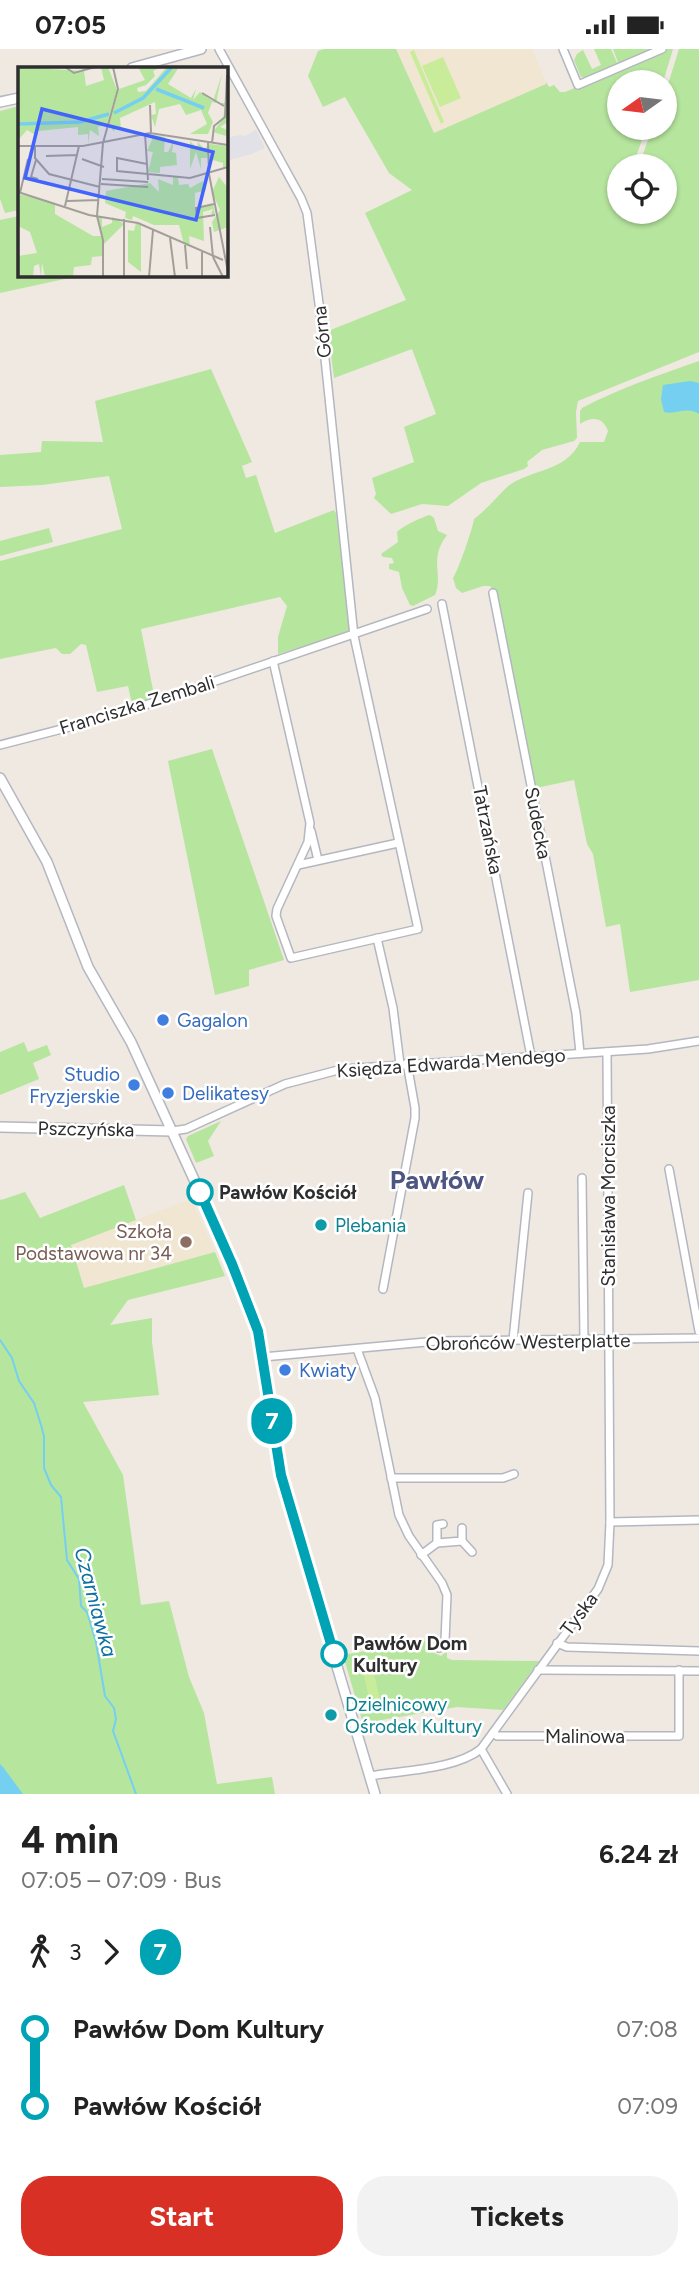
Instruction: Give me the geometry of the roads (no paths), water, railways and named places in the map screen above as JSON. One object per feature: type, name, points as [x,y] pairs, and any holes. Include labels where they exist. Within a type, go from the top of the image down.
[{"type":"street","points":[[136,67],[201,49]]},
{"type":"street","name":"Górna","points":[[219,49],[307,212],[354,636],[418,929],[377,938]]},
{"type":"street","points":[[562,49],[578,85],[662,49]]},
{"type":"street","points":[[0,102],[18,98]]},
{"type":"street","name":"Sudecka","points":[[494,593],[576,1013],[580,1053]]},
{"type":"street","name":"Tatrzańska","points":[[442,604],[531,1056]]},
{"type":"street","name":"Franciszka Zembali","points":[[0,745],[116,715],[427,609]]},
{"type":"street","points":[[273,661],[318,860]]},
{"type":"street","points":[[0,778],[47,862],[88,967],[125,1031],[250,1309],[258,1331],[276,1452],[285,1492],[375,1794]]},
{"type":"street","points":[[310,823],[308,842],[276,916],[291,958],[377,938],[403,1064],[415,1108],[383,1289]]},
{"type":"street","points":[[298,865],[398,843]]},
{"type":"street","name":"Księdza Edwarda Mendego","points":[[172,1131],[186,1129],[278,1087],[306,1077],[351,1067],[607,1052],[699,1041]]},
{"type":"street","name":"Stanisława Morciszka","points":[[607,1052],[609,1341]]},
{"type":"street","name":"Pszczyńska","points":[[0,1127],[172,1131]]},
{"type":"street","points":[[669,1169],[699,1331]]},
{"type":"street","points":[[582,1178],[584,1341]]},
{"type":"street","points":[[513,1341],[528,1193]]},
{"type":"street","name":"Obrońców Westerplatte","points":[[262,1357],[437,1341],[699,1338]]},
{"type":"street","name":"Tyska","points":[[481,1749],[603,1580],[608,1565],[609,1341]]},
{"type":"street","points":[[357,1349],[375,1398],[399,1515],[447,1595],[445,1640],[439,1649]]},
{"type":"street","points":[[391,1478],[503,1478],[514,1474]]},
{"type":"street","points":[[610,1522],[699,1520]]},
{"type":"street","points":[[437,1543],[437,1524],[443,1524]]},
{"type":"street","points":[[462,1528],[462,1541],[472,1552]]},
{"type":"street","points":[[421,1555],[437,1543],[462,1541]]},
{"type":"street","points":[[557,1643],[567,1647],[699,1651]]},
{"type":"street","points":[[538,1670],[699,1671]]},
{"type":"street","name":"Malinowa","points":[[493,1733],[497,1736],[679,1736],[679,1670]]},
{"type":"street","points":[[370,1776],[461,1760],[481,1749],[507,1794]]},
{"type":"water","points":[[690,381],[699,383],[699,414],[690,411],[664,412],[661,399],[663,385]]},
{"type":"water","points":[[0,1764],[3,1767],[23,1794],[0,1794]]},
{"type":"waterway","name":"Czarniawka","points":[[0,1340],[12,1358],[19,1381],[34,1403],[41,1425],[44,1436],[44,1468],[51,1485],[61,1497],[67,1560],[79,1579],[81,1606],[87,1612],[96,1642],[105,1696],[114,1708],[116,1719],[113,1731],[136,1794]]},
{"type":"place","name":"Gagalon","points":[[163,1020]]},
{"type":"place","name":"Studio Fryzjerskie","points":[[134,1085]]},
{"type":"place","name":"Delikatesy","points":[[168,1093]]},
{"type":"place","name":"Pawłów Kościół","points":[[200,1192]]},
{"type":"place","name":"Plebania","points":[[321,1225]]},
{"type":"place","name":"Szkoła Podstawowa nr 34","points":[[186,1242]]},
{"type":"place","name":"Kwiaty","points":[[285,1370]]},
{"type":"place","name":"Pawłów Dom Kultury","points":[[334,1654]]},
{"type":"place","name":"Dzielnicowy Ośrodek Kultury","points":[[331,1715]]},
{"type":"district","name":"Pawłów","points":[[437,1180]]}]
